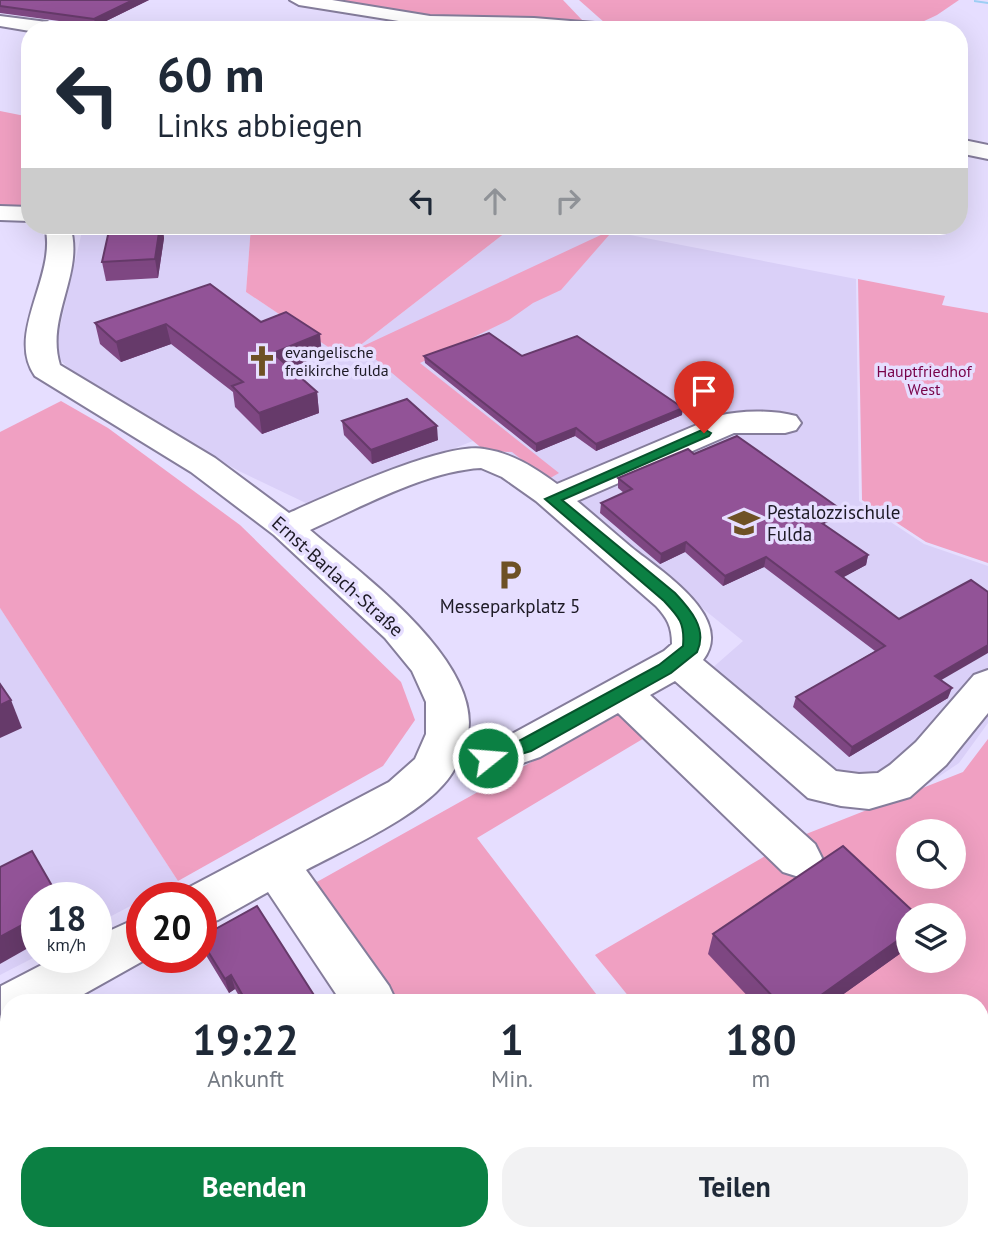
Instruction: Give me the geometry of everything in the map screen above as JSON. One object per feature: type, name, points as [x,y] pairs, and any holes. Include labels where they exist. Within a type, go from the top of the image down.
[{"type":"street","points":[[299,0],[431,21]]},
{"type":"street","points":[[583,9],[595,21]]},
{"type":"street","points":[[0,21],[21,24]]},
{"type":"street","points":[[968,148],[988,152]]},
{"type":"street","points":[[0,213],[21,214]]},
{"type":"street","name":"Ernst-Barlach-Straße","points":[[61,235],[64,243],[47,304],[41,347],[41,359],[46,370],[203,465],[286,527],[399,629],[429,664],[447,702],[447,734],[433,769],[405,794],[217,896]]},
{"type":"street","points":[[552,499],[729,423],[785,423]]},
{"type":"street","points":[[286,527],[428,470],[472,457],[482,457],[513,470],[552,499],[684,612],[692,629],[691,648],[678,661],[622,693],[524,746],[488,758],[441,749]]},
{"type":"street","points":[[678,661],[824,786],[853,792],[893,786],[921,762],[988,685]]},
{"type":"street","points":[[622,693],[799,858]]},
{"type":"street","points":[[276,865],[365,994]]},
{"type":"street","points":[[36,994],[126,946]]},
{"type":"shaded area","name":"Pestalozzischule Fulda","points":[[81,235],[250,235],[246,292],[340,355],[358,347],[502,235],[630,235],[856,279],[859,501],[924,544],[988,566],[988,723],[959,763],[886,812],[842,807],[694,684],[743,641],[510,453],[473,441],[310,505],[239,471],[85,386],[54,353]]},
{"type":"shaded area","points":[[0,608],[178,881],[126,882],[126,908],[112,916],[112,882],[21,882],[21,964],[0,975]]},
{"type":"green space","points":[[312,0],[563,0],[583,21],[434,19]]},
{"type":"green space","points":[[579,0],[959,0],[924,21],[603,21]]},
{"type":"green space","points":[[0,111],[21,115],[21,208],[0,206]]},
{"type":"green space","points":[[250,235],[502,235],[358,347],[340,355],[246,292]]},
{"type":"green space","points":[[601,235],[609,235],[561,290],[533,303],[509,320],[420,363],[559,473],[547,480],[512,452],[485,451],[361,347]]},
{"type":"green space","name":"Hauptfriedhof West","points":[[858,279],[945,296],[942,305],[988,313],[988,563],[926,542],[862,500]]},
{"type":"green space","points":[[61,401],[108,428],[240,525],[401,682],[415,720],[383,766],[178,881],[0,608],[0,432]]},
{"type":"green space","points":[[628,708],[651,734],[477,838],[596,994],[394,994],[315,883]]},
{"type":"green space","points":[[988,739],[988,994],[627,994],[595,955],[796,838],[963,772]]},
{"type":"building","points":[[0,0],[133,0],[94,19],[0,6]]},
{"type":"building","points":[[108,235],[159,235],[155,259],[102,262]]},
{"type":"building","points":[[210,284],[261,322],[286,312],[320,334],[273,353],[317,392],[259,413],[232,386],[243,382],[166,324],[116,342],[95,323]]},
{"type":"building","points":[[489,333],[522,356],[577,336],[683,408],[596,444],[576,428],[536,444],[424,356]]},
{"type":"building","points":[[407,399],[437,426],[371,450],[342,421]]},
{"type":"building","points":[[737,436],[839,508],[816,519],[868,555],[836,572],[899,619],[971,580],[988,592],[988,645],[935,676],[952,688],[852,747],[796,697],[885,646],[766,557],[725,576],[686,542],[661,554],[601,503],[632,489],[618,478],[688,449],[694,454]]},
{"type":"building","points":[[0,684],[11,700],[0,705]]},
{"type":"building","points":[[843,846],[904,903],[896,903],[896,942],[823,994],[770,994],[713,934]]},
{"type":"building","points":[[32,851],[50,882],[21,882],[21,926],[0,937],[0,867]]},
{"type":"building","points":[[257,906],[313,994],[242,994],[231,975],[225,979],[217,966],[217,928]]},
{"type":"waterway","points":[[975,1],[988,3]]},
{"type":"place","name":"evangelische freikirche fulda","points":[[262,361]]},
{"type":"place","name":"Pestalozzischule Fulda","points":[[744,523]]},
{"type":"place","name":"Messeparkplatz 5","points":[[510,575]]},
{"type":"route","points":[[488,758],[524,746],[665,669],[691,648],[692,629],[684,612],[552,499],[704,433]]}]
